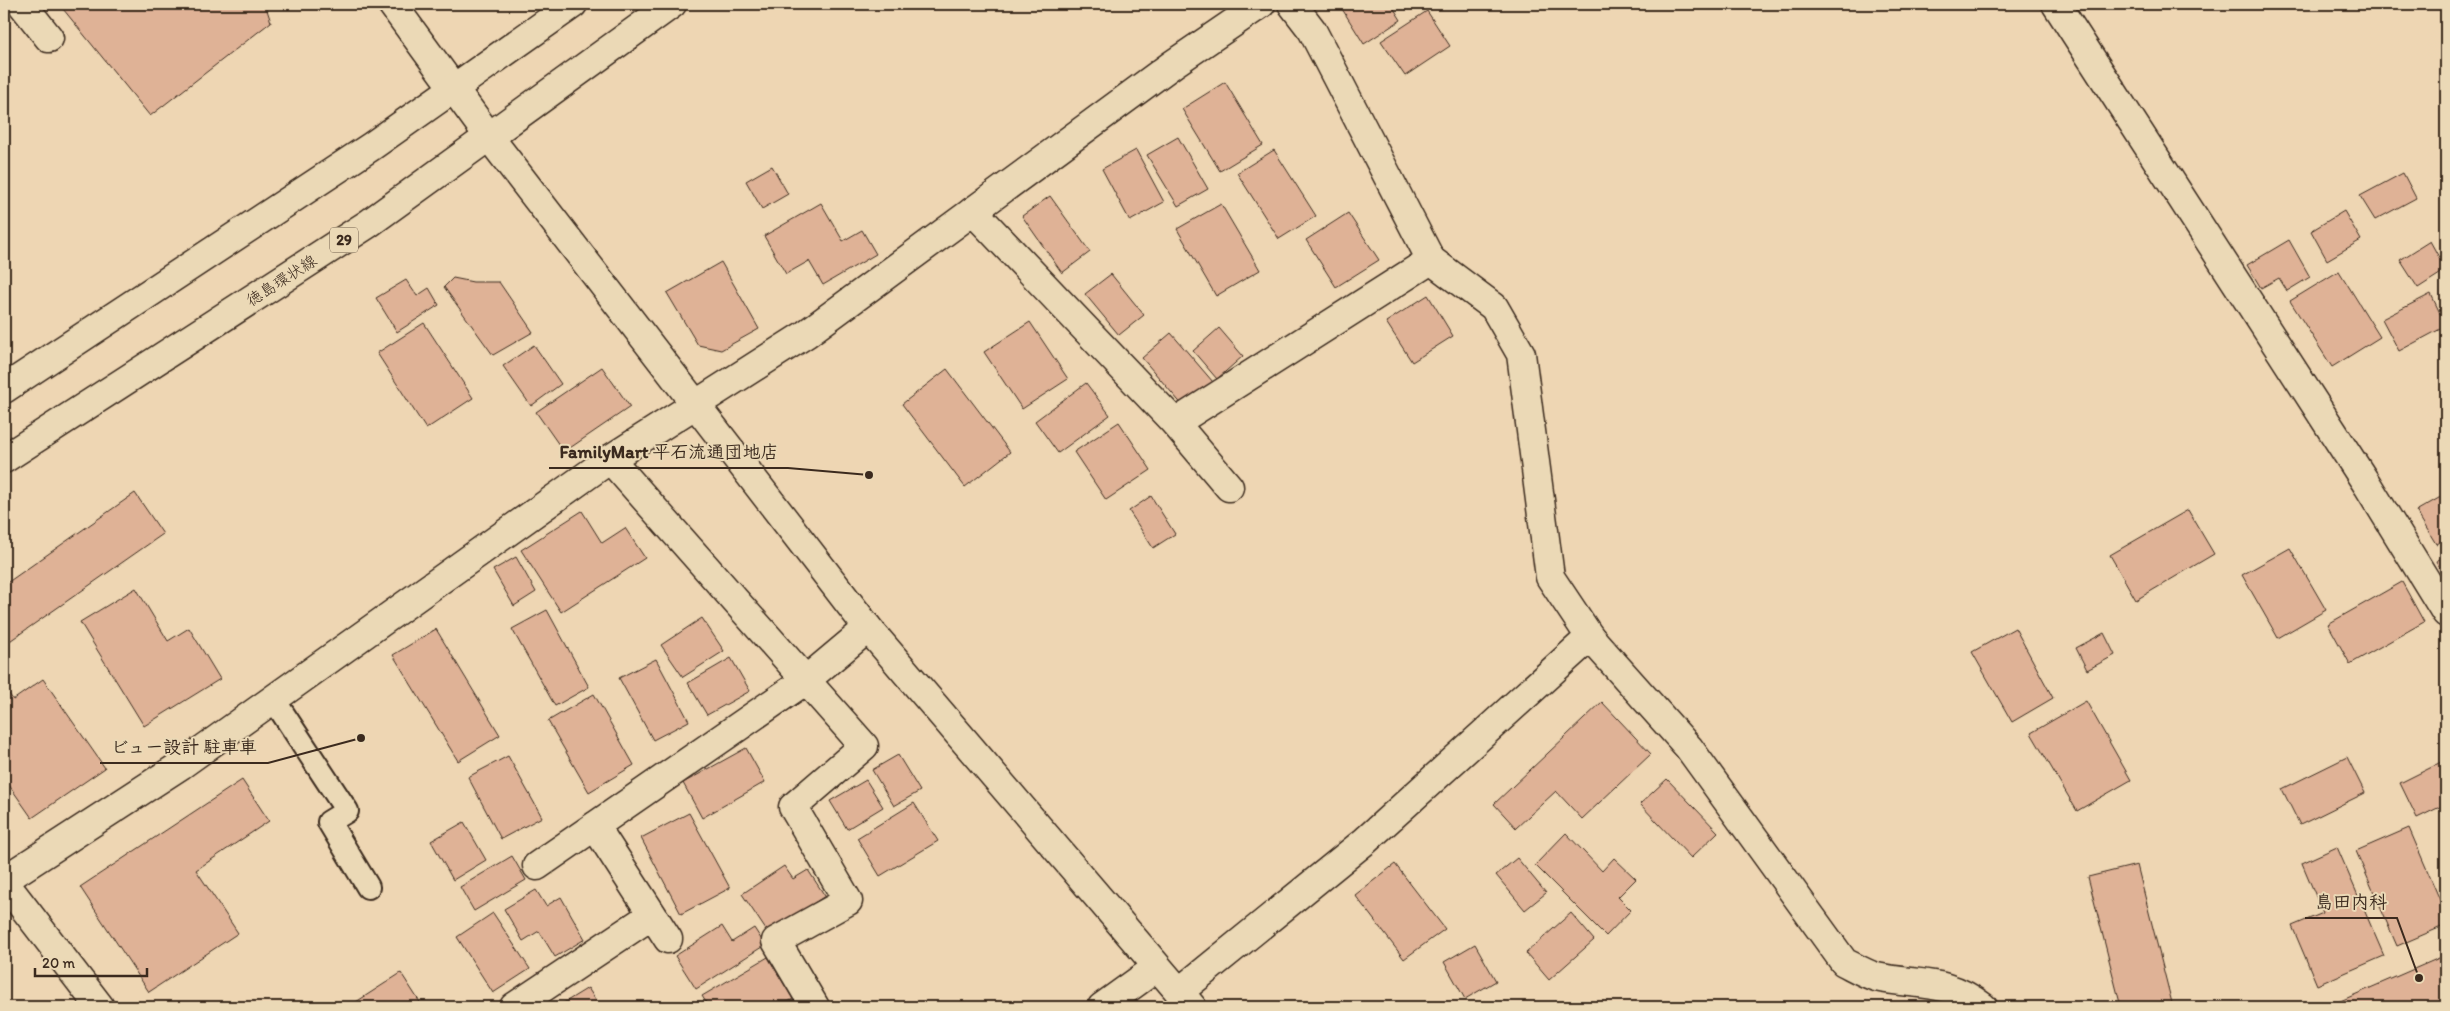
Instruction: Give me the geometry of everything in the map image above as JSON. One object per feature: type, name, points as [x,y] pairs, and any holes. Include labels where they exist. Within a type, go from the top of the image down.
[{"type":"street","points":[[22,4],[49,38]]},
{"type":"street","points":[[392,4],[490,138],[868,628],[1156,968],[1186,999],[1365,841],[1590,637]]},
{"type":"street","points":[[4,389],[454,90],[573,4]]},
{"type":"street","name":"徳島環状線","points":[[4,459],[368,224],[490,138],[672,4]]},
{"type":"street","points":[[100,1007],[4,881],[181,766],[610,459],[696,406],[806,334],[1173,64],[1261,4]]},
{"type":"street","points":[[1292,4],[1312,30],[1431,260],[1494,307],[1521,354],[1550,577],[1590,637],[1689,748],[1844,962],[1875,977],[1940,984],[1975,1001],[1983,1007]]},
{"type":"street","points":[[2056,4],[2368,486],[2446,613]]},
{"type":"street","points":[[973,211],[1175,423],[1229,487]]},
{"type":"street","points":[[1175,423],[1431,260]]},
{"type":"street","points":[[610,459],[864,746],[793,807],[848,901],[776,941],[815,1007]]},
{"type":"street","points":[[537,866],[806,680],[868,628]]},
{"type":"street","points":[[595,826],[668,939]]},
{"type":"street","points":[[514,1007],[652,914]]},
{"type":"street","points":[[1102,1007],[1156,968]]},
{"type":"lane","points":[[274,700],[347,811],[329,822],[368,887]]},
{"type":"building","points":[[59,4],[265,4],[271,22],[150,116]]},
{"type":"building","points":[[1339,4],[1391,4],[1401,20],[1364,44]]},
{"type":"building","points":[[1427,11],[1450,46],[1405,76],[1381,41]]},
{"type":"building","points":[[1225,82],[1263,145],[1220,171],[1182,109]]},
{"type":"building","points":[[1178,137],[1208,189],[1178,206],[1147,155]]},
{"type":"building","points":[[1136,150],[1164,202],[1130,221],[1102,169]]},
{"type":"building","points":[[1274,150],[1316,216],[1279,239],[1237,173]]},
{"type":"building","points":[[772,166],[788,194],[762,209],[746,181]]},
{"type":"building","points":[[2403,173],[2416,198],[2375,220],[2360,196]]},
{"type":"building","points":[[1050,196],[1090,252],[1062,273],[1022,216]]},
{"type":"building","points":[[821,203],[843,241],[862,230],[876,254],[823,285],[809,261],[786,274],[764,236]]},
{"type":"building","points":[[1221,204],[1260,270],[1216,296],[1177,229]]},
{"type":"building","points":[[2344,211],[2361,240],[2327,260],[2311,231]]},
{"type":"building","points":[[1348,213],[1379,260],[1336,287],[1306,240]]},
{"type":"building","points":[[2289,240],[2310,277],[2287,291],[2279,278],[2261,288],[2247,265]]},
{"type":"building","points":[[2430,241],[2446,270],[2418,288],[2400,260]]},
{"type":"building","points":[[721,262],[759,329],[721,350],[698,345],[667,293]]},
{"type":"building","points":[[2339,271],[2380,337],[2332,367],[2290,301]]},
{"type":"building","points":[[1111,274],[1144,315],[1119,335],[1085,294]]},
{"type":"building","points":[[453,278],[473,282],[499,282],[533,332],[493,355],[444,287]]},
{"type":"building","points":[[406,280],[417,296],[429,288],[439,305],[397,332],[376,298]]},
{"type":"building","points":[[2431,294],[2446,326],[2399,351],[2382,319]]},
{"type":"building","points":[[1428,295],[1453,336],[1412,362],[1386,322]]},
{"type":"building","points":[[1030,322],[1068,379],[1022,409],[984,352]]},
{"type":"building","points":[[424,323],[473,398],[426,429],[377,353]]},
{"type":"building","points":[[1219,328],[1243,356],[1217,379],[1193,351]]},
{"type":"building","points":[[1171,333],[1213,382],[1184,407],[1142,358]]},
{"type":"building","points":[[534,345],[561,384],[531,406],[503,366]]},
{"type":"building","points":[[602,367],[630,407],[564,452],[536,412]]},
{"type":"building","points":[[947,369],[1010,452],[965,487],[902,404]]},
{"type":"building","points":[[1086,383],[1110,415],[1058,453],[1035,421]]},
{"type":"building","points":[[1119,422],[1151,470],[1106,500],[1074,452]]},
{"type":"building","points":[[135,493],[163,534],[4,645],[4,585]]},
{"type":"building","points":[[2446,494],[2446,538],[2436,544],[2416,511]]},
{"type":"building","points":[[1151,496],[1175,534],[1153,548],[1129,511]]},
{"type":"building","points":[[2188,510],[2214,554],[2136,600],[2110,555]]},
{"type":"building","points":[[582,511],[602,543],[625,528],[645,558],[561,612],[521,550]]},
{"type":"building","points":[[2290,548],[2326,610],[2278,638],[2242,575]]},
{"type":"building","points":[[2446,556],[2446,581],[2436,561]]},
{"type":"building","points":[[516,557],[536,592],[514,606],[493,570]]},
{"type":"building","points":[[2402,582],[2424,622],[2350,664],[2328,624]]},
{"type":"building","points":[[136,588],[168,641],[189,628],[220,679],[144,726],[80,622]]},
{"type":"building","points":[[547,610],[589,687],[555,706],[512,629]]},
{"type":"building","points":[[702,618],[724,651],[683,677],[661,645]]},
{"type":"building","points":[[2015,628],[2053,698],[2012,722],[1972,652]]},
{"type":"building","points":[[436,629],[500,735],[458,761],[393,655]]},
{"type":"building","points":[[2104,633],[2115,655],[2087,670],[2076,648]]},
{"type":"building","points":[[731,658],[750,691],[707,715],[688,683]]},
{"type":"building","points":[[656,659],[689,721],[653,740],[619,678]]},
{"type":"building","points":[[43,679],[105,768],[32,818],[4,778],[4,686],[13,700]]},
{"type":"building","points":[[594,694],[634,765],[589,792],[548,721]]},
{"type":"building","points":[[2086,701],[2131,780],[2077,811],[2031,733]]},
{"type":"building","points":[[1602,702],[1651,754],[1582,819],[1556,791],[1516,828],[1494,804]]},
{"type":"building","points":[[746,748],[765,782],[702,818],[683,783]]},
{"type":"building","points":[[898,755],[920,791],[894,806],[872,770]]},
{"type":"building","points":[[508,756],[542,817],[501,839],[468,777]]},
{"type":"building","points":[[2347,757],[2365,793],[2300,825],[2282,789]]},
{"type":"building","points":[[2446,760],[2446,804],[2417,818],[2400,783]]},
{"type":"building","points":[[1667,779],[1718,832],[1691,858],[1640,804]]},
{"type":"building","points":[[242,780],[269,821],[196,870],[238,933],[149,992],[80,887]]},
{"type":"building","points":[[866,780],[883,807],[847,829],[830,801]]},
{"type":"building","points":[[914,803],[938,841],[880,876],[857,838]]},
{"type":"building","points":[[689,813],[730,888],[681,914],[641,838]]},
{"type":"building","points":[[464,822],[486,860],[453,880],[431,841]]},
{"type":"building","points":[[2409,828],[2446,914],[2446,925],[2397,946],[2356,851]]},
{"type":"building","points":[[1566,833],[1602,871],[1614,858],[1636,879],[1618,897],[1631,910],[1606,936],[1535,865]]},
{"type":"building","points":[[2337,847],[2384,956],[2317,985],[2292,926],[2323,913],[2302,863]]},
{"type":"building","points":[[512,856],[526,880],[474,911],[460,887]]},
{"type":"building","points":[[1517,858],[1546,893],[1525,910],[1496,875]]},
{"type":"building","points":[[1395,864],[1445,929],[1404,959],[1355,895]]},
{"type":"building","points":[[2137,865],[2173,1007],[2121,1007],[2088,877]]},
{"type":"building","points":[[784,866],[793,879],[808,870],[825,896],[768,933],[742,894]]},
{"type":"building","points":[[536,890],[546,906],[561,897],[585,939],[555,957],[539,931],[523,941],[504,909]]},
{"type":"building","points":[[493,913],[530,969],[493,993],[457,937]]},
{"type":"building","points":[[1571,913],[1594,940],[1549,980],[1526,953]]},
{"type":"building","points":[[722,926],[732,942],[754,928],[765,945],[696,989],[675,956]]},
{"type":"building","points":[[1475,944],[1496,981],[1465,999],[1444,962]]},
{"type":"building","points":[[2446,955],[2446,1007],[2340,1007],[2338,1002]]},
{"type":"building","points":[[768,957],[793,999],[779,1007],[709,1007],[702,996]]},
{"type":"building","points":[[401,973],[423,1007],[359,1007],[356,1002]]},
{"type":"building","points":[[588,988],[600,1007],[557,1007]]},
{"type":"place","name":"FamilyMart 平石流通団地店","points":[[869,475]]},
{"type":"place","name":"ビュー設計 駐車車","points":[[361,738]]},
{"type":"place","name":"島田内科","points":[[2419,978]]}]
